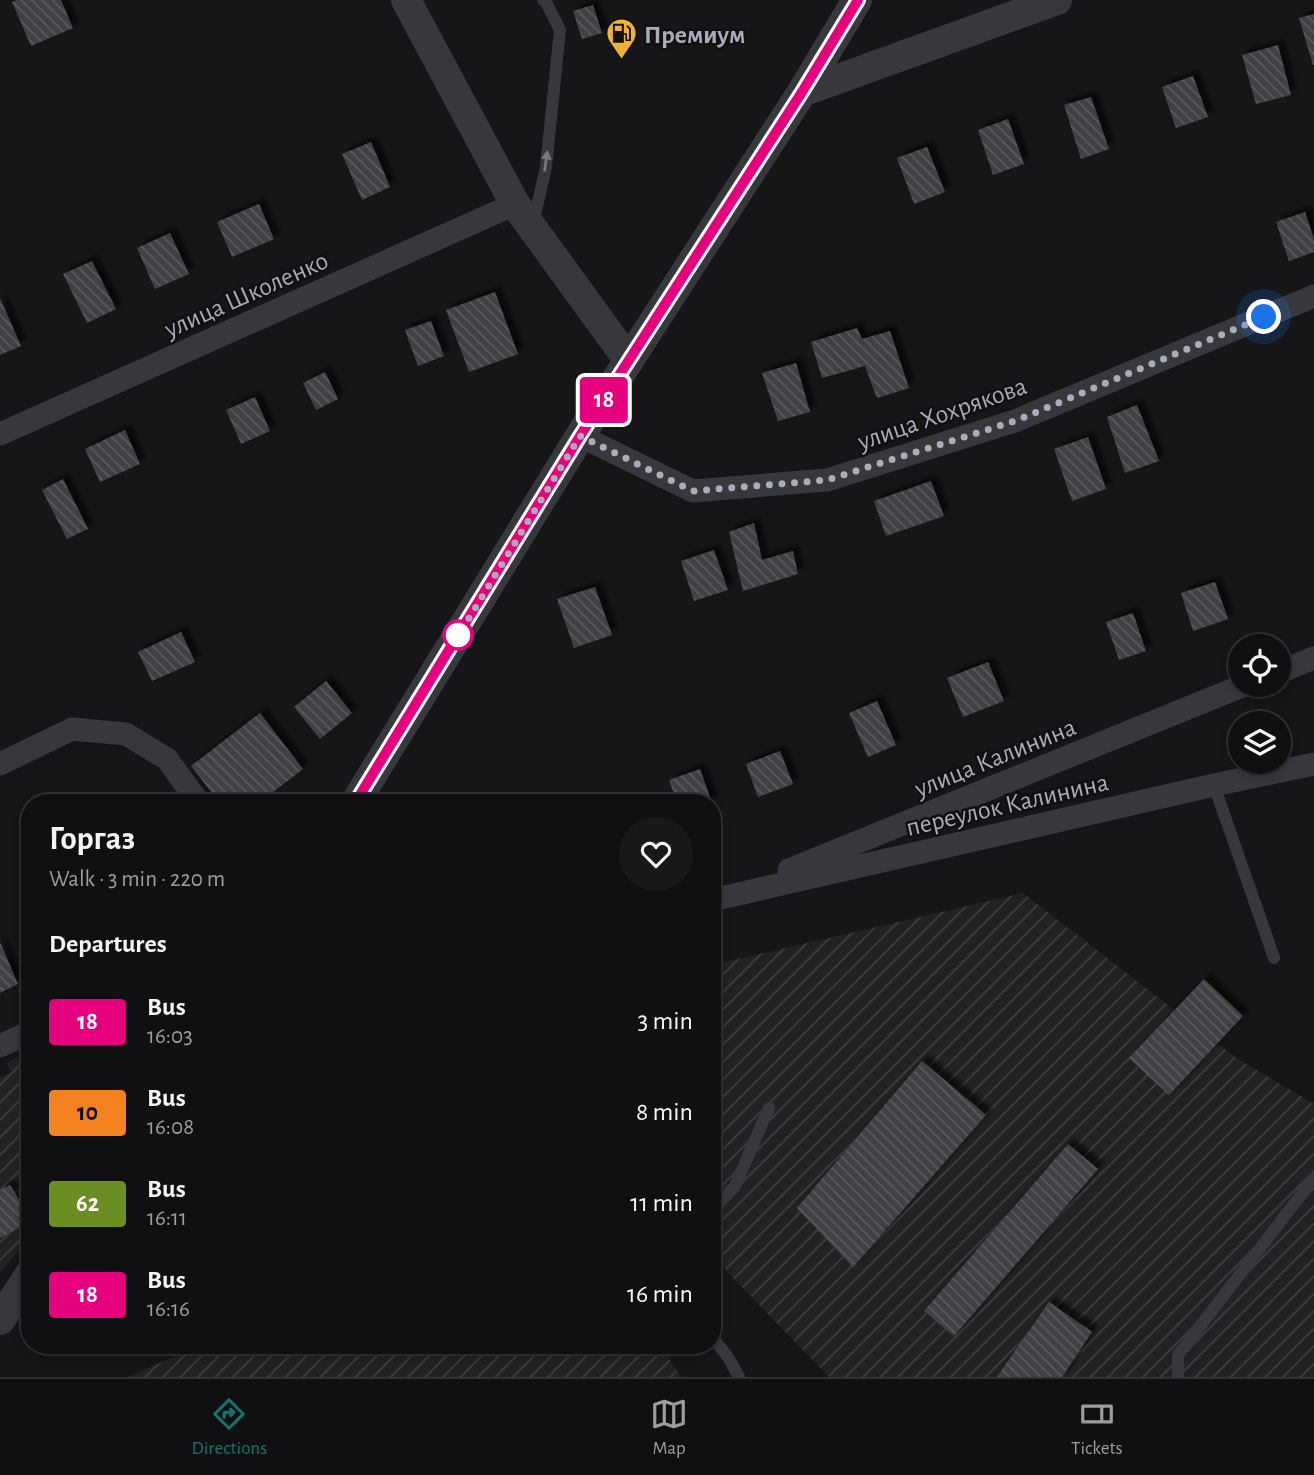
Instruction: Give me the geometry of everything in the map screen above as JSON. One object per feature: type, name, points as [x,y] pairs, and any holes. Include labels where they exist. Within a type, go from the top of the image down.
[{"type":"street","points":[[406,0],[524,216],[629,361]]},
{"type":"street","points":[[361,794],[580,436],[802,92],[858,0]]},
{"type":"street","points":[[802,92],[1057,0]]},
{"type":"street","name":"улица Школенко","points":[[0,434],[524,216]]},
{"type":"street","name":"улица Хохрякова","points":[[580,436],[693,491],[827,480],[1015,421],[1314,296]]},
{"type":"street","points":[[1291,667],[1314,658]]},
{"type":"street","name":"улица Калинина","points":[[721,897],[1228,692]]},
{"type":"street","points":[[0,764],[72,729],[126,734],[167,759],[192,794]]},
{"type":"street","name":"переулок Калинина","points":[[721,898],[1314,764]]},
{"type":"street","points":[[0,1045],[21,1036]]},
{"type":"lane","points":[[524,216],[546,167],[561,30],[543,0]]},
{"type":"lane","points":[[1214,785],[1274,958]]},
{"type":"lane","points":[[721,1201],[735,1186],[769,1108]]},
{"type":"lane","points":[[1178,1377],[1178,1355],[1314,1178]]},
{"type":"lane","points":[[721,1348],[739,1377]]},
{"type":"shaded area","points":[[1023,893],[1235,1057],[1314,1104],[1314,1377],[829,1377],[721,1265],[721,963]]},
{"type":"shaded area","points":[[21,1056],[21,1248],[0,1273],[0,1078],[11,1072],[7,1063]]},
{"type":"shaded area","points":[[180,1354],[666,1354],[681,1377],[128,1377]]},
{"type":"building","points":[[61,0],[73,28],[31,46],[12,2]]},
{"type":"building","points":[[593,5],[602,33],[582,39],[573,11]]},
{"type":"building","points":[[1314,14],[1314,65],[1313,65],[1299,18]]},
{"type":"building","points":[[1278,45],[1291,95],[1256,104],[1242,55]]},
{"type":"building","points":[[1193,76],[1208,117],[1176,128],[1162,87]]},
{"type":"building","points":[[1091,97],[1109,149],[1081,159],[1064,105]]},
{"type":"building","points":[[1008,119],[1024,164],[993,175],[978,130]]},
{"type":"building","points":[[371,142],[390,187],[362,200],[342,154]]},
{"type":"building","points":[[927,147],[945,192],[914,204],[897,158]]},
{"type":"building","points":[[259,204],[274,239],[232,257],[217,222]]},
{"type":"building","points":[[1305,212],[1314,239],[1314,252],[1289,261],[1276,222]]},
{"type":"building","points":[[170,233],[189,274],[155,289],[137,248]]},
{"type":"building","points":[[92,261],[116,309],[87,323],[63,274]]},
{"type":"building","points":[[495,292],[518,354],[469,372],[446,310]]},
{"type":"building","points":[[0,298],[21,346],[0,355]]},
{"type":"building","points":[[431,321],[444,356],[418,366],[405,330]]},
{"type":"building","points":[[857,328],[862,339],[890,331],[909,388],[877,398],[865,366],[822,378],[811,342]]},
{"type":"building","points":[[796,363],[810,412],[778,421],[762,373]]},
{"type":"building","points":[[325,372],[338,399],[316,410],[303,383]]},
{"type":"building","points":[[255,397],[270,431],[241,444],[226,410]]},
{"type":"building","points":[[1137,405],[1159,461],[1125,473],[1107,417]]},
{"type":"building","points":[[125,430],[140,464],[100,482],[85,449]]},
{"type":"building","points":[[1088,437],[1106,489],[1072,501],[1054,449]]},
{"type":"building","points":[[63,479],[88,529],[67,539],[42,490]]},
{"type":"building","points":[[931,481],[944,516],[886,536],[874,501]]},
{"type":"building","points":[[754,523],[762,560],[793,551],[798,574],[743,591],[729,532]]},
{"type":"building","points":[[714,550],[728,590],[694,601],[681,561]]},
{"type":"building","points":[[1215,582],[1228,619],[1193,631],[1181,593]]},
{"type":"building","points":[[595,587],[612,635],[574,648],[557,599]]},
{"type":"building","points":[[1133,613],[1146,651],[1119,660],[1106,622]]},
{"type":"building","points":[[181,632],[195,662],[152,681],[138,652]]},
{"type":"building","points":[[988,662],[1004,701],[963,717],[947,678]]},
{"type":"building","points":[[326,681],[352,713],[320,739],[294,707]]},
{"type":"building","points":[[877,701],[896,745],[868,757],[849,713]]},
{"type":"building","points":[[260,713],[303,769],[271,794],[213,794],[191,766]]},
{"type":"building","points":[[780,751],[793,784],[758,797],[746,764]]},
{"type":"building","points":[[700,769],[709,794],[674,794],[669,780]]},
{"type":"building","points":[[0,942],[18,984],[0,993]]},
{"type":"building","points":[[1204,979],[1243,1016],[1169,1095],[1129,1058]]},
{"type":"building","points":[[922,1061],[986,1115],[853,1267],[797,1208]]},
{"type":"building","points":[[1068,1144],[1098,1169],[954,1336],[924,1311]]},
{"type":"building","points":[[10,1185],[21,1203],[21,1227],[0,1238],[0,1190]]},
{"type":"building","points":[[1049,1302],[1092,1332],[1062,1377],[997,1377]]},
{"type":"bus line","name":"18","points":[[361,794],[580,436],[802,92],[858,0]]},
{"type":"place","name":"Премиум","points":[[621,61]]},
{"type":"route","points":[[458,635],[454,643],[580,436],[693,491],[827,480],[1015,421],[1264,317]]}]
